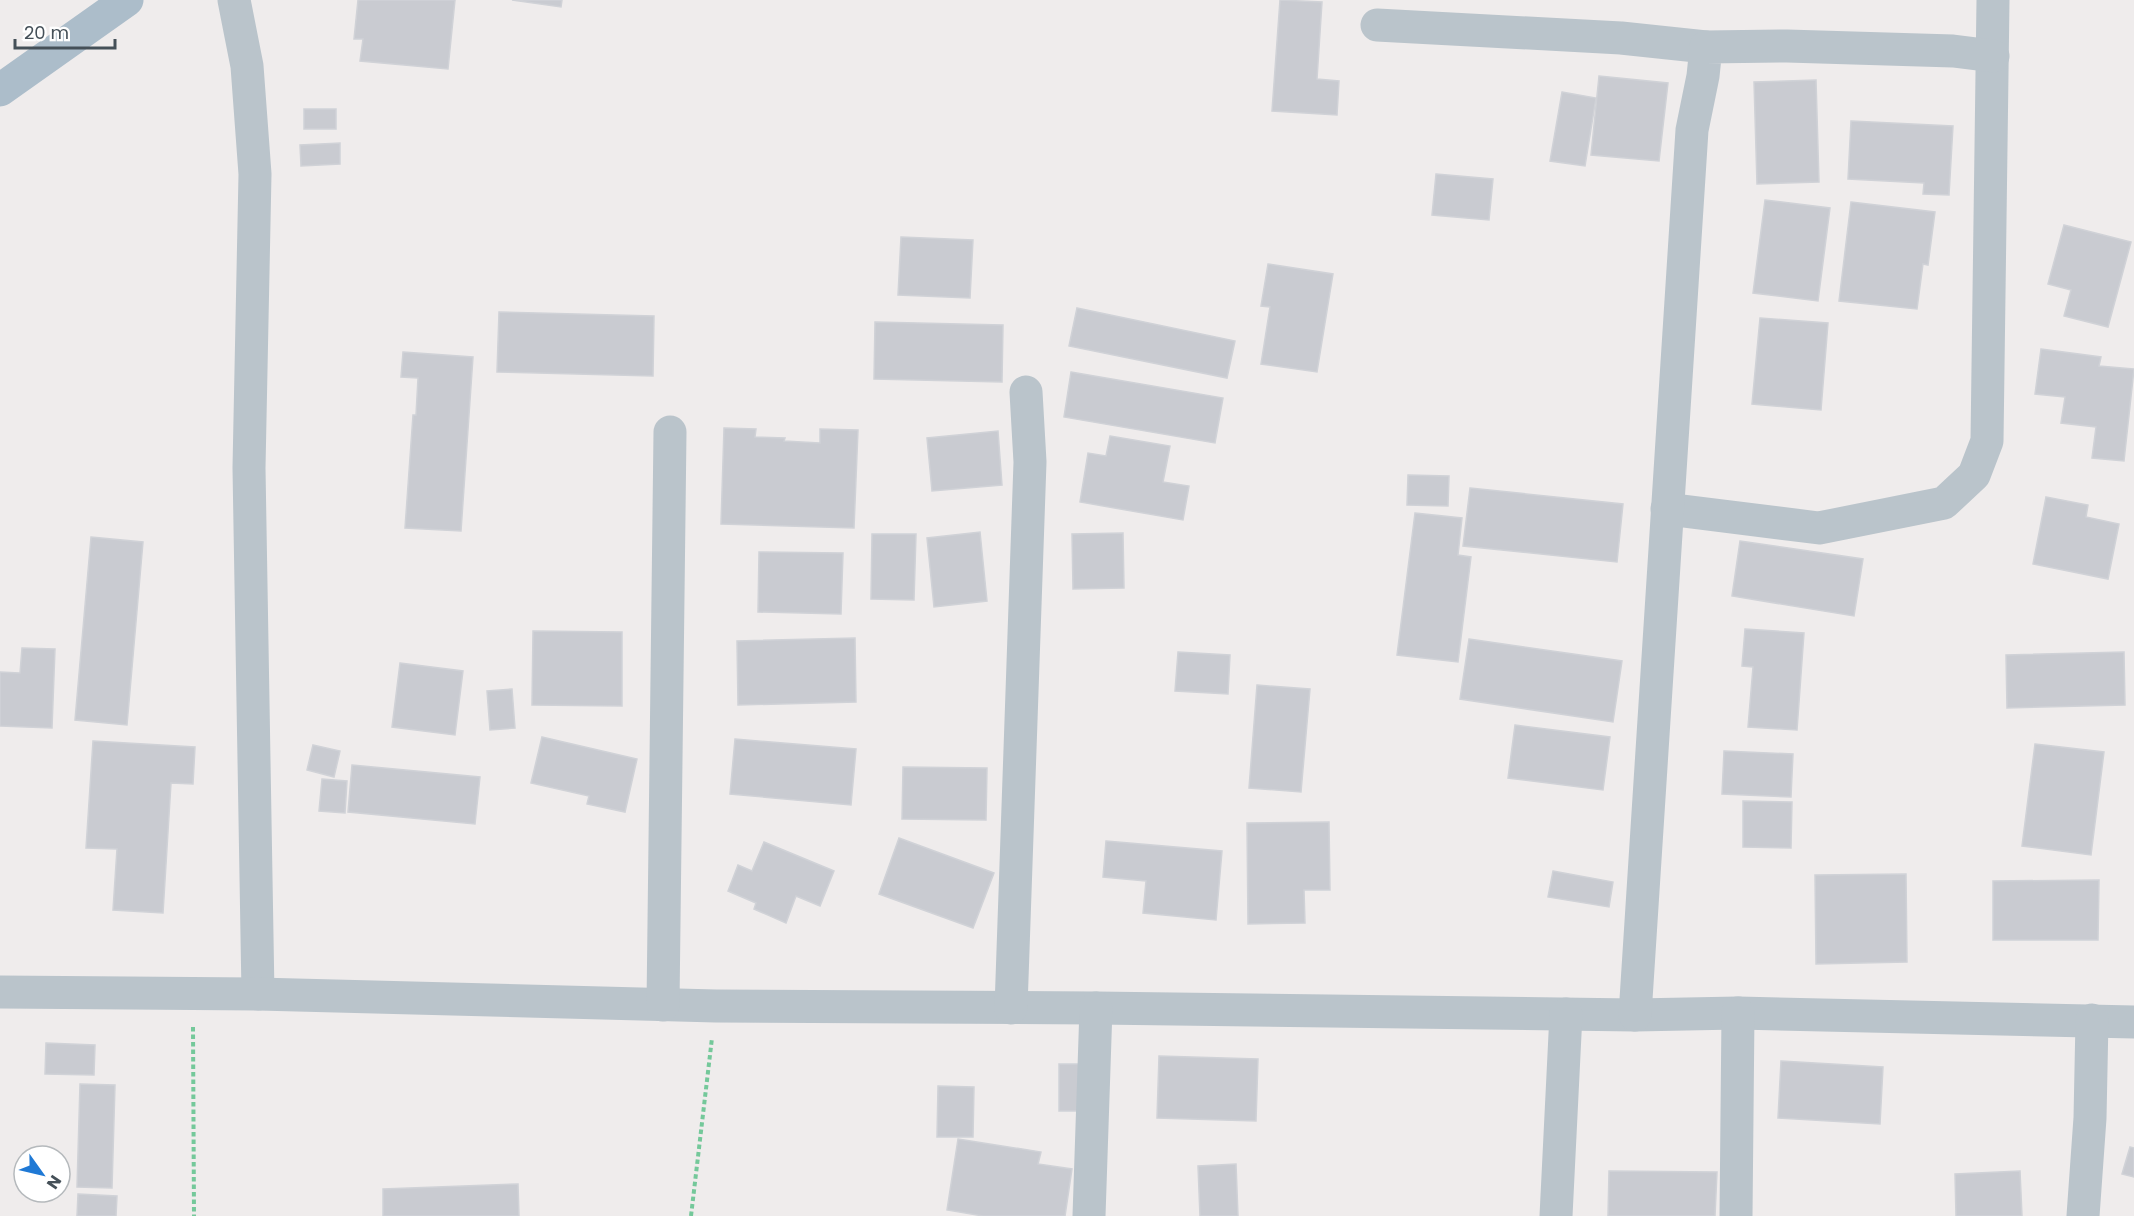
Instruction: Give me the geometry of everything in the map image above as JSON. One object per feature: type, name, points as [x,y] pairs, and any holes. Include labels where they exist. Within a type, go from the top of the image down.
[{"type":"main road","points":[[0,90],[127,0]]},
{"type":"street","points":[[234,0],[247,66],[255,174],[249,468],[258,994]]},
{"type":"street","points":[[1667,509],[1819,528],[1944,503],[1974,476],[1987,441],[1993,0]]},
{"type":"street","points":[[1377,26],[1621,38],[1706,47],[1787,46],[1953,51],[1992,56]]},
{"type":"street","points":[[1635,1015],[1692,130],[1703,76],[1706,47]]},
{"type":"street","points":[[1011,1008],[1030,474],[1026,392]]},
{"type":"street","points":[[663,1005],[670,432]]},
{"type":"street","points":[[0,992],[258,994],[716,1006],[1635,1015],[1738,1013],[2134,1022]]},
{"type":"street","points":[[1089,1216],[1096,1008]]},
{"type":"street","points":[[1736,1216],[1738,1013]]},
{"type":"street","points":[[1556,1216],[1566,1014]]},
{"type":"street","points":[[2083,1216],[2090,1118],[2092,1020]]},
{"type":"path","points":[[193,993],[194,1216]]},
{"type":"path","points":[[692,1216],[716,1006]]},
{"type":"building","points":[[358,0],[455,0],[448,69],[360,61],[363,39],[354,39]]},
{"type":"building","points":[[512,0],[562,0],[561,7]]},
{"type":"building","points":[[1280,0],[1322,2],[1317,79],[1339,81],[1337,115],[1272,111]]},
{"type":"building","points":[[1599,76],[1668,83],[1659,161],[1591,155]]},
{"type":"building","points":[[1816,80],[1819,182],[1757,184],[1754,82]]},
{"type":"building","points":[[1562,92],[1596,98],[1585,166],[1550,161]]},
{"type":"building","points":[[304,109],[336,109],[336,129],[304,129]]},
{"type":"building","points":[[1851,121],[1953,126],[1949,195],[1923,194],[1924,183],[1848,179]]},
{"type":"building","points":[[340,143],[340,164],[301,166],[300,145]]},
{"type":"building","points":[[1436,174],[1493,179],[1489,220],[1432,215]]},
{"type":"building","points":[[1765,200],[1830,208],[1818,301],[1753,293]]},
{"type":"building","points":[[1851,202],[1935,212],[1928,265],[1923,264],[1917,309],[1839,301]]},
{"type":"building","points":[[2064,225],[2131,242],[2108,327],[2064,316],[2071,290],[2048,284]]},
{"type":"building","points":[[901,237],[973,240],[970,298],[898,295]]},
{"type":"building","points":[[1268,264],[1333,274],[1317,372],[1261,364],[1270,307],[1261,306]]},
{"type":"building","points":[[1077,308],[1235,341],[1227,378],[1069,346]]},
{"type":"building","points":[[499,312],[654,316],[653,376],[497,372]]},
{"type":"building","points":[[1760,318],[1828,323],[1821,410],[1752,404]]},
{"type":"building","points":[[875,322],[1003,325],[1002,382],[874,379]]},
{"type":"building","points":[[2041,349],[2101,357],[2099,366],[2134,369],[2124,461],[2092,458],[2096,427],[2061,423],[2065,397],[2035,394]]},
{"type":"building","points":[[403,352],[473,357],[461,531],[405,528],[418,378],[401,377]]},
{"type":"building","points":[[1071,372],[1223,398],[1215,443],[1064,417]]},
{"type":"building","points":[[724,428],[756,429],[755,437],[820,443],[820,429],[858,430],[854,528],[721,524]]},
{"type":"building","points":[[998,431],[1002,485],[932,491],[927,438]]},
{"type":"building","points":[[1110,436],[1170,446],[1163,482],[1189,486],[1183,520],[1080,502],[1088,453],[1106,456]]},
{"type":"building","points":[[1408,475],[1449,476],[1448,506],[1407,505]]},
{"type":"building","points":[[1470,488],[1623,504],[1617,562],[1463,546]]},
{"type":"building","points":[[2046,497],[2088,505],[2086,517],[2119,524],[2108,579],[2033,564]]},
{"type":"building","points":[[1415,513],[1462,518],[1458,555],[1471,557],[1458,662],[1397,655]]},
{"type":"building","points":[[980,532],[987,601],[934,607],[927,538]]},
{"type":"building","points":[[1123,533],[1124,588],[1073,589],[1072,534]]},
{"type":"building","points":[[872,534],[916,534],[914,600],[871,599]]},
{"type":"building","points":[[91,537],[143,542],[127,725],[75,720]]},
{"type":"building","points":[[1740,541],[1863,559],[1854,616],[1732,596]]},
{"type":"building","points":[[759,552],[843,553],[841,614],[758,612]]},
{"type":"building","points":[[1745,629],[1804,633],[1797,730],[1748,727],[1753,667],[1742,666]]},
{"type":"building","points":[[533,631],[622,632],[622,706],[532,705]]},
{"type":"building","points":[[855,638],[856,702],[738,705],[737,641]]},
{"type":"building","points":[[1469,639],[1622,661],[1613,722],[1460,699]]},
{"type":"building","points":[[22,648],[55,649],[52,728],[0,726],[0,672],[20,673]]},
{"type":"building","points":[[1178,652],[1230,655],[1228,694],[1175,691]]},
{"type":"building","points":[[2124,652],[2125,705],[2007,708],[2006,655]]},
{"type":"building","points":[[400,663],[463,671],[455,735],[392,727]]},
{"type":"building","points":[[1257,685],[1310,689],[1301,792],[1249,788]]},
{"type":"building","points":[[512,689],[515,728],[490,730],[487,691]]},
{"type":"building","points":[[1515,725],[1610,737],[1603,790],[1508,778]]},
{"type":"building","points":[[542,737],[637,759],[625,812],[587,804],[589,796],[531,783]]},
{"type":"building","points":[[735,739],[856,749],[851,805],[730,794]]},
{"type":"building","points":[[93,741],[195,747],[193,784],[171,783],[163,913],[113,910],[117,849],[86,848]]},
{"type":"building","points":[[2035,744],[2104,752],[2091,855],[2022,846]]},
{"type":"building","points":[[313,745],[340,751],[334,777],[307,770]]},
{"type":"building","points":[[1724,751],[1793,754],[1791,797],[1722,794]]},
{"type":"building","points":[[352,765],[480,777],[475,824],[348,812]]},
{"type":"building","points":[[903,767],[987,768],[986,820],[902,819]]},
{"type":"building","points":[[322,779],[347,781],[345,813],[319,811]]},
{"type":"building","points":[[1743,801],[1792,802],[1791,848],[1743,847]]},
{"type":"building","points":[[1329,822],[1330,890],[1304,890],[1305,923],[1248,924],[1247,823]]},
{"type":"building","points":[[899,838],[994,873],[973,928],[879,894]]},
{"type":"building","points":[[1106,841],[1222,851],[1216,920],[1143,913],[1146,881],[1103,877]]},
{"type":"building","points":[[764,842],[834,871],[820,906],[796,896],[786,923],[754,909],[756,903],[728,891],[738,865],[752,871]]},
{"type":"building","points":[[1553,871],[1613,882],[1609,907],[1548,897]]},
{"type":"building","points":[[1906,874],[1907,962],[1816,964],[1815,875]]},
{"type":"building","points":[[2099,880],[2098,940],[1993,940],[1993,881]]},
{"type":"building","points":[[46,1043],[95,1045],[94,1075],[45,1074]]},
{"type":"building","points":[[1159,1056],[1258,1059],[1256,1121],[1157,1118]]},
{"type":"building","points":[[1781,1061],[1883,1067],[1880,1124],[1778,1118]]},
{"type":"building","points":[[1059,1064],[1086,1064],[1086,1111],[1059,1111]]},
{"type":"building","points":[[80,1084],[115,1085],[112,1188],[77,1187]]},
{"type":"building","points":[[938,1086],[974,1087],[973,1137],[937,1137]]},
{"type":"building","points":[[958,1139],[1041,1152],[1038,1164],[1072,1169],[1065,1216],[983,1216],[947,1210]]},
{"type":"building","points":[[2130,1147],[2134,1148],[2134,1177],[2122,1174]]},
{"type":"building","points":[[1236,1164],[1238,1216],[1200,1216],[1198,1166]]},
{"type":"building","points":[[1609,1171],[1717,1172],[1715,1216],[1608,1216]]},
{"type":"building","points":[[2020,1171],[2022,1216],[1956,1216],[1955,1174]]},
{"type":"building","points":[[518,1184],[519,1216],[383,1216],[383,1189]]},
{"type":"building","points":[[78,1194],[117,1196],[116,1216],[77,1216]]}]
